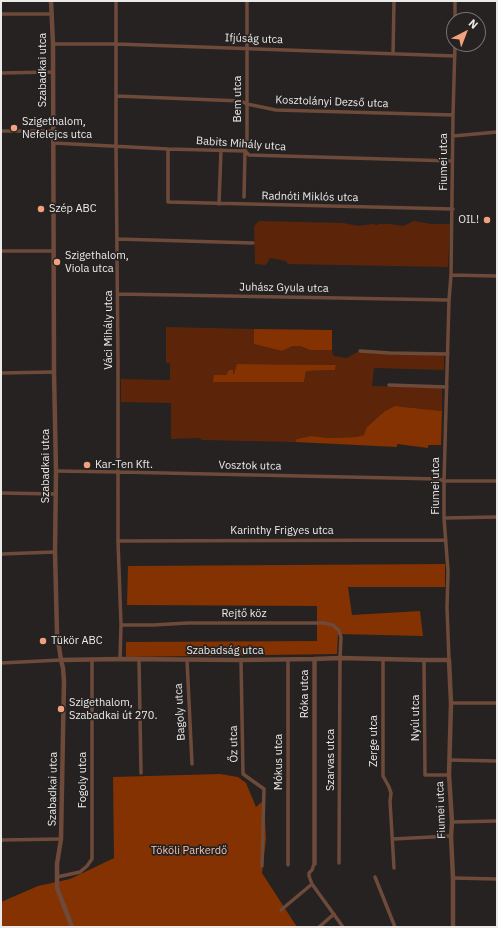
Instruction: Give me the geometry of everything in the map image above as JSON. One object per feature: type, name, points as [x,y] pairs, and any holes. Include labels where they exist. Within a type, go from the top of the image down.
[{"type":"street","name":"Szabadkai utca","points":[[52,1],[56,633],[64,681],[61,839],[57,864],[57,888],[72,927]]},
{"type":"street","name":"Váci Mihály utca","points":[[116,1],[118,540],[121,625],[120,659]]},
{"type":"street","name":"Bem utca","points":[[244,198],[245,151],[247,144],[247,1]]},
{"type":"street","points":[[393,54],[394,1]]},
{"type":"street","points":[[455,1],[455,12]]},
{"type":"street","points":[[1,14],[52,14]]},
{"type":"street","name":"Ifjúság utca","points":[[53,44],[116,44],[455,56]]},
{"type":"street","name":"Fiumei utca","points":[[453,927],[452,822],[449,775],[451,703],[444,481],[446,386],[451,275],[455,52]]},
{"type":"street","points":[[1,73],[53,72]]},
{"type":"street","name":"Kosztolányi Dezső utca","points":[[116,96],[241,101],[247,104],[276,110],[453,115]]},
{"type":"street","points":[[1,131],[53,131]]},
{"type":"street","points":[[453,136],[497,132]]},
{"type":"street","name":"Babits Mihály utca","points":[[53,143],[168,149],[245,151],[250,155],[452,161]]},
{"type":"street","name":"Radnóti Miklós utca","points":[[168,149],[168,202],[452,209]]},
{"type":"street","points":[[219,204],[220,150]]},
{"type":"street","points":[[117,239],[253,242]]},
{"type":"street","points":[[1,251],[54,251]]},
{"type":"street","points":[[451,275],[497,276]]},
{"type":"street","name":"Juhász Gyula utca","points":[[118,294],[449,300]]},
{"type":"street","points":[[360,351],[448,354]]},
{"type":"street","points":[[1,373],[54,372]]},
{"type":"street","points":[[389,385],[446,386]]},
{"type":"street","name":"Vosztok utca","points":[[56,471],[438,479],[444,481],[497,481]]},
{"type":"street","points":[[1,493],[56,494]]},
{"type":"street","points":[[444,518],[497,517]]},
{"type":"street","name":"Karinthy Frigyes utca","points":[[118,540],[446,540]]},
{"type":"street","points":[[1,554],[55,552]]},
{"type":"street","name":"Rejtő köz","points":[[121,625],[153,625],[188,622],[324,623],[333,625],[339,631],[341,637],[340,658]]},
{"type":"street","name":"Szabadság utca","points":[[1,663],[120,659],[241,660],[340,658],[449,660]]},
{"type":"street","name":"Szarvas utca","points":[[339,863],[340,658]]},
{"type":"street","name":"Mókus utca","points":[[288,659],[288,865]]},
{"type":"street","name":"Róka utca","points":[[312,884],[308,876],[315,864],[314,659]]},
{"type":"street","name":"Zerge utca","points":[[383,659],[383,776],[391,793],[390,801],[394,868]]},
{"type":"street","name":"Fogoly utca","points":[[58,877],[80,872],[92,859],[92,660]]},
{"type":"street","points":[[139,660],[141,773]]},
{"type":"street","name":"Bagoly utca","points":[[187,660],[192,764]]},
{"type":"street","name":"Őz utca","points":[[241,660],[243,774],[264,790],[262,866]]},
{"type":"street","name":"Nyúl utca","points":[[424,660],[425,775],[449,775]]},
{"type":"street","points":[[451,703],[497,703]]},
{"type":"street","points":[[450,760],[497,761]]},
{"type":"street","points":[[452,822],[497,821]]},
{"type":"street","points":[[393,838],[451,836]]},
{"type":"street","points":[[1,840],[61,839]]},
{"type":"street","points":[[375,877],[395,927]]},
{"type":"street","points":[[453,878],[497,879]]},
{"type":"street","points":[[281,910],[312,884],[343,927]]},
{"type":"street","points":[[319,927],[334,914]]},
{"type":"shaded area","points":[[259,221],[344,223],[358,226],[390,224],[403,226],[414,221],[431,224],[450,224],[448,267],[288,264],[286,261],[270,258],[266,265],[255,264],[254,228]]},
{"type":"shaded area","points":[[166,327],[254,329],[254,344],[282,351],[293,346],[300,346],[310,350],[332,350],[334,356],[347,358],[357,352],[444,355],[444,370],[374,368],[372,386],[442,388],[442,411],[395,406],[385,411],[367,427],[365,435],[356,437],[328,438],[311,436],[297,439],[295,442],[202,440],[199,438],[171,439],[171,403],[121,402],[121,379],[170,380],[170,363],[166,363]],"holes":[[[238,364],[336,365],[335,370],[306,371],[304,382],[226,375],[234,374]]]},
{"type":"green space","points":[[254,329],[332,330],[332,350],[310,350],[300,346],[293,346],[282,351],[254,344]]},
{"type":"green space","points":[[237,364],[336,365],[335,370],[306,371],[304,382],[213,382],[214,375],[226,375],[229,370],[233,370],[234,374]]},
{"type":"green space","points":[[395,406],[442,411],[441,445],[428,445],[428,448],[397,444],[397,447],[295,442],[297,439],[311,436],[328,438],[356,437],[364,435],[367,427],[385,411]]},
{"type":"green space","points":[[445,564],[445,587],[348,587],[352,615],[420,611],[423,636],[338,634],[337,654],[126,657],[126,642],[317,641],[317,606],[127,605],[128,566]]},
{"type":"green space","name":"Tököli Parkerdő","points":[[220,774],[238,777],[246,783],[256,807],[264,800],[266,839],[262,873],[297,927],[1,927],[1,902],[38,886],[70,879],[114,858],[113,777]]},
{"type":"place","name":"Szigethalom, Nefelejcs utca","points":[[14,128]]},
{"type":"place","name":"Szép ABC","points":[[41,209]]},
{"type":"place","name":"OIL!","points":[[487,220]]},
{"type":"place","name":"Szigethalom, Viola utca","points":[[57,262]]},
{"type":"place","name":"Kar-Ten Kft.","points":[[87,465]]},
{"type":"place","name":"Tükör ABC","points":[[43,641]]},
{"type":"place","name":"Szigethalom, Szabadkai út 270.","points":[[61,709]]}]
